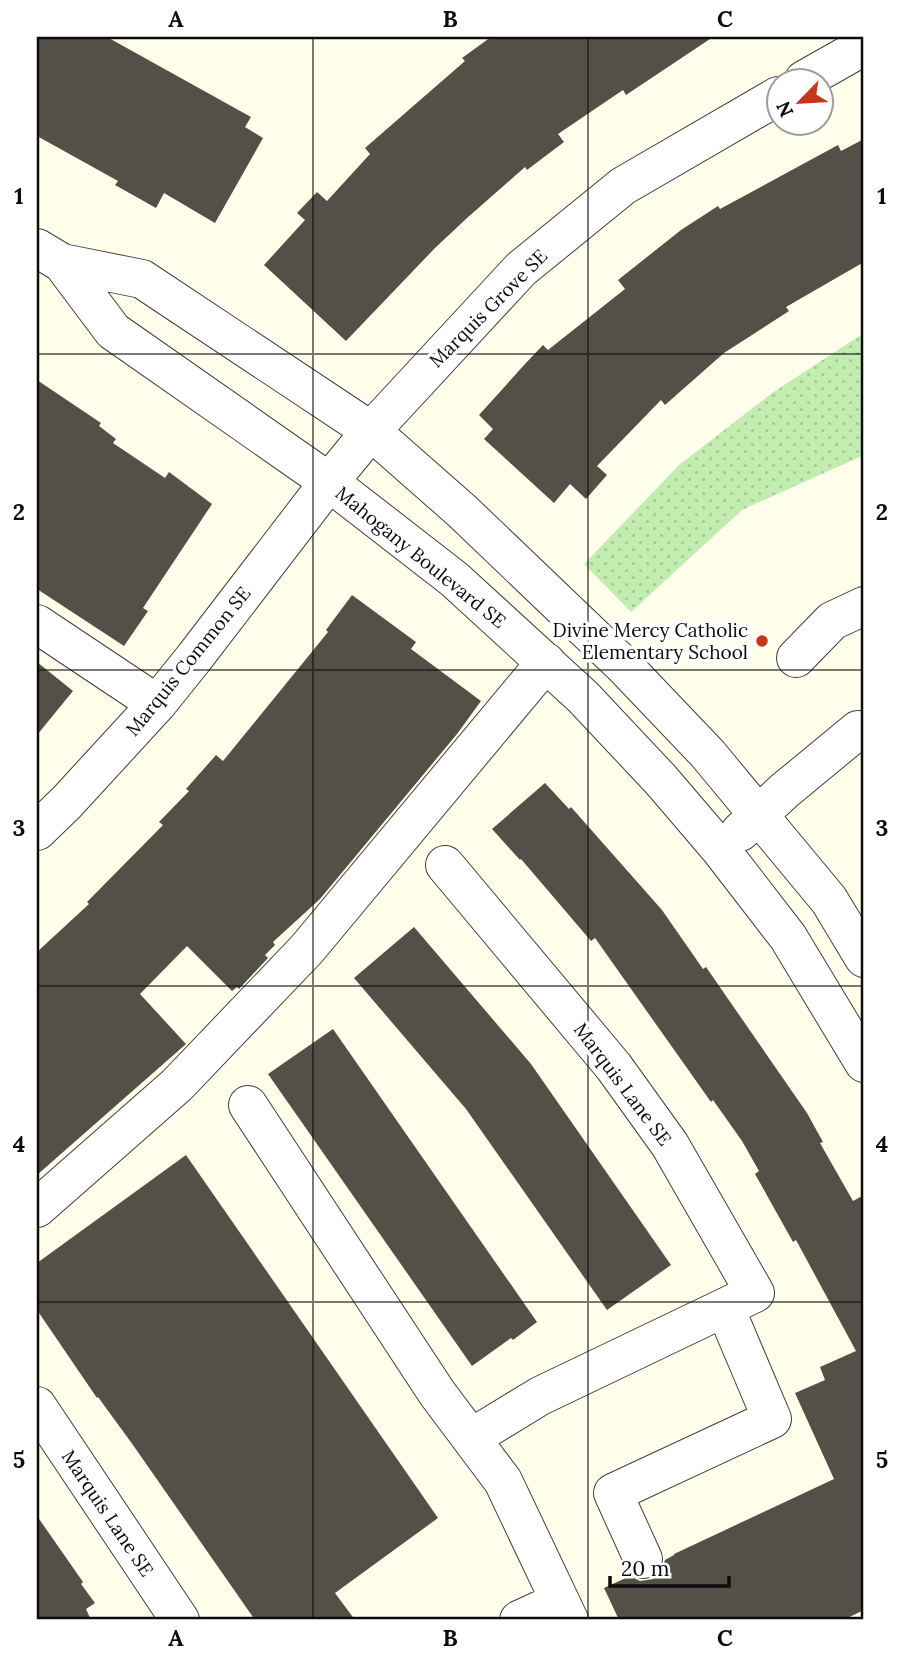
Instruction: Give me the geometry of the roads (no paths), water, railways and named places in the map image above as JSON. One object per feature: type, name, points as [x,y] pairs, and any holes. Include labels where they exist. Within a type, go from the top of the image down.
[{"type":"street","points":[[829,66],[864,46]]},
{"type":"street","name":"Marquis Grove SE","points":[[328,482],[371,431],[521,269],[623,187],[764,105]]},
{"type":"street","name":"Mahogany Boulevard SE","points":[[50,256],[142,279],[371,431],[462,511],[623,664],[708,753],[829,900],[864,958]]},
{"type":"street","name":"Mahogany Boulevard SE","points":[[50,256],[113,331],[328,482],[454,579],[546,662],[661,780],[720,849],[788,937],[864,1063]]},
{"type":"street","name":"Marquis Common SE","points":[[37,831],[68,802],[157,704],[328,482]]},
{"type":"street","points":[[796,658],[832,621],[864,606]]},
{"type":"street","points":[[37,624],[157,704]]},
{"type":"street","points":[[37,1208],[177,1085],[307,949],[546,662]]},
{"type":"street","points":[[720,849],[784,791],[858,730]]},
{"type":"street","name":"Marquis Lane SE","points":[[445,865],[614,1067],[670,1145],[755,1293],[540,1396],[471,1438]]},
{"type":"street","points":[[248,1105],[438,1393],[503,1481],[565,1611],[519,1620]]},
{"type":"street","points":[[643,1559],[613,1493],[772,1419],[725,1308]]},
{"type":"street","name":"Marquis Lane SE","points":[[37,1406],[180,1620]]},
{"type":"place","name":"Divine Mercy Catholic Elementary School","points":[[762,641]]}]
